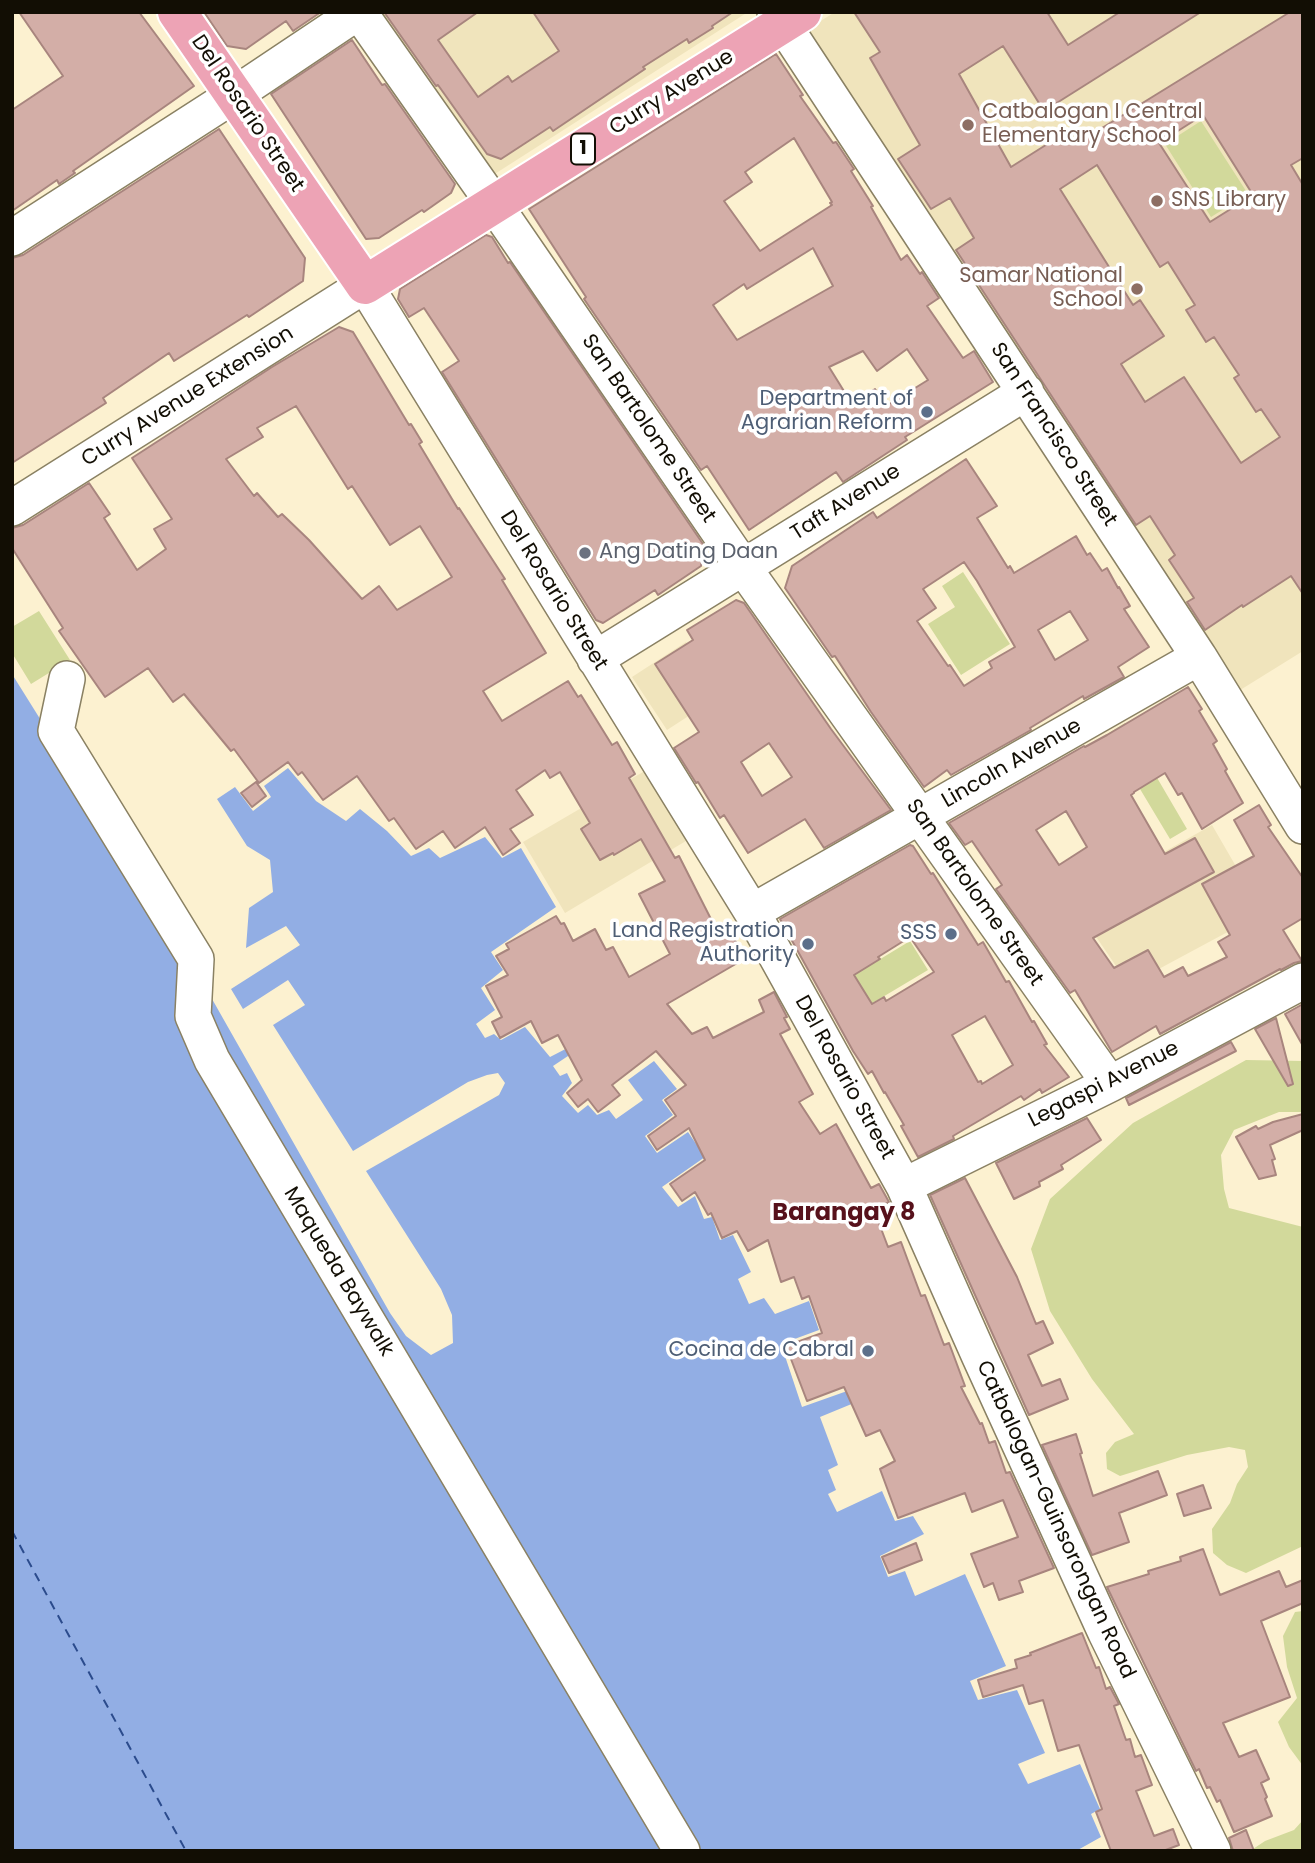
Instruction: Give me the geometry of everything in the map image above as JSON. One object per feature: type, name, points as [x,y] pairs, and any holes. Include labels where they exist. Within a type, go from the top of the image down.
[{"type":"main road","name":"Del Rosario Street","points":[[177,12],[365,285]]},
{"type":"main road","name":"Curry Avenue","points":[[365,285],[786,16]]},
{"type":"street","points":[[12,238],[358,12]]},
{"type":"street","name":"San Bartolome Street","points":[[358,12],[494,204],[743,567],[1110,1084]]},
{"type":"street","name":"San Francisco Street","points":[[786,16],[1199,657],[1303,826]]},
{"type":"street","name":"Curry Avenue Extension","points":[[12,508],[365,285]]},
{"type":"street","name":"Del Rosario Street","points":[[365,285],[752,912],[904,1186]]},
{"type":"street","name":"Taft Avenue","points":[[595,659],[1026,392]]},
{"type":"street","name":"Lincoln Avenue","points":[[752,912],[1199,657]]},
{"type":"street","name":"Maqueda Baywalk","points":[[67,679],[56,732],[196,959],[193,1016],[212,1060],[682,1851]]},
{"type":"street","name":"Legaspi Avenue","points":[[904,1186],[1110,1084],[1303,981]]},
{"type":"street","name":"Catbalogan-Guinsorongan Road","points":[[904,1186],[1106,1633],[1213,1851]]},
{"type":"shaded area","points":[[376,12],[748,12],[490,177]]},
{"type":"shaded area","name":"Samar National School","points":[[835,12],[1303,12],[1303,651],[1237,692],[803,32]]},
{"type":"shaded area","points":[[686,642],[721,695],[667,730],[632,677]]},
{"type":"shaded area","points":[[655,765],[696,835],[565,913],[523,842]]},
{"type":"shaded area","points":[[1212,825],[1263,913],[1129,985],[1073,903]]},
{"type":"green space","points":[[1201,121],[1248,194],[1211,217],[1165,144]]},
{"type":"green space","points":[[963,572],[1010,644],[961,675],[928,624],[955,607],[942,586]]},
{"type":"green space","points":[[39,611],[70,660],[31,684],[12,653],[12,627]]},
{"type":"green space","points":[[1125,723],[1187,829],[1170,839],[1107,734]]},
{"type":"green space","points":[[910,941],[928,970],[871,1004],[854,975]]},
{"type":"green space","points":[[1246,1060],[1303,1061],[1303,1112],[1279,1112],[1234,1130],[1221,1155],[1224,1189],[1229,1208],[1303,1227],[1303,1546],[1246,1573],[1227,1565],[1213,1553],[1212,1529],[1230,1503],[1237,1484],[1248,1467],[1245,1450],[1229,1447],[1187,1455],[1120,1476],[1107,1469],[1106,1453],[1115,1442],[1134,1434],[1092,1379],[1050,1311],[1031,1249],[1050,1199],[1133,1123]]},
{"type":"green space","points":[[1303,1611],[1303,1766],[1289,1747],[1278,1722],[1297,1698],[1287,1667],[1283,1636],[1295,1612]]},
{"type":"green space","points":[[1303,1820],[1303,1851],[1250,1851],[1265,1841],[1294,1830]]},
{"type":"water","points":[[12,674],[182,946],[390,1313],[406,1336],[431,1355],[453,1343],[452,1315],[441,1289],[366,1171],[499,1095],[505,1083],[498,1073],[468,1082],[353,1151],[273,1025],[305,1005],[288,980],[243,1009],[231,989],[300,945],[286,926],[246,948],[249,908],[273,892],[270,860],[247,846],[217,799],[235,787],[253,811],[271,797],[264,786],[288,768],[316,801],[346,821],[360,809],[387,831],[411,856],[429,848],[440,858],[485,837],[502,858],[521,848],[556,907],[491,952],[503,970],[481,988],[495,1010],[476,1024],[485,1038],[494,1034],[501,1040],[525,1027],[550,1057],[583,1040],[586,1044],[553,1066],[560,1076],[567,1073],[572,1083],[562,1096],[578,1113],[588,1105],[597,1115],[609,1110],[616,1119],[643,1100],[628,1080],[654,1061],[677,1089],[662,1100],[673,1115],[645,1136],[657,1153],[688,1132],[705,1157],[662,1187],[678,1207],[695,1196],[704,1219],[712,1217],[720,1240],[733,1235],[751,1272],[738,1279],[749,1304],[764,1298],[775,1314],[809,1301],[819,1330],[781,1344],[802,1407],[850,1390],[854,1403],[820,1417],[838,1465],[828,1470],[836,1490],[828,1494],[837,1512],[882,1491],[895,1521],[913,1516],[924,1534],[880,1556],[888,1577],[905,1571],[915,1596],[965,1574],[1006,1666],[970,1681],[978,1700],[1017,1690],[1045,1753],[1018,1764],[1028,1784],[1080,1764],[1100,1809],[1091,1814],[1101,1837],[1076,1851],[12,1851]]},
{"type":"building","points":[[19,12],[139,12],[194,86],[73,171],[75,173],[59,184],[57,180],[12,211],[12,110],[63,76]]},
{"type":"building","points":[[204,12],[321,12],[293,31],[286,21],[246,49],[227,46]]},
{"type":"building","points":[[384,12],[478,12],[438,40],[478,97],[508,76],[512,82],[559,51],[533,12],[733,12],[689,43],[687,39],[643,67],[645,69],[553,131],[550,127],[501,159],[487,154]]},
{"type":"building","name":"Samar National School","points":[[854,12],[1047,12],[1068,45],[1120,12],[1201,12],[1044,111],[1003,46],[959,74],[1011,167],[1068,131],[1076,144],[1290,12],[1303,12],[1303,158],[1291,165],[1303,185],[1303,594],[1291,576],[1205,630],[1187,602],[1194,598],[1169,560],[1175,555],[1150,516],[1136,525],[956,250],[974,238],[950,198],[931,209],[898,159],[920,145],[870,58],[880,52]],"holes":[[[1203,115],[1253,195],[1210,222],[1159,143]],[[1097,165],[1160,267],[1168,262],[1195,305],[1186,310],[1206,342],[1214,337],[1239,375],[1234,378],[1256,412],[1261,409],[1280,437],[1241,463],[1184,377],[1145,402],[1121,364],[1164,336],[1140,300],[1133,305],[1060,189]]]},
{"type":"building","points":[[352,40],[455,184],[451,193],[379,238],[366,239],[271,94]]},
{"type":"building","points":[[776,54],[803,95],[800,96],[854,169],[851,171],[901,260],[907,255],[939,298],[927,306],[963,358],[974,351],[993,382],[905,437],[907,440],[843,482],[836,472],[749,530],[707,466],[701,470],[584,299],[586,297],[529,209]],"holes":[[[794,138],[832,205],[760,251],[724,201],[752,182],[745,172]],[[813,248],[833,286],[737,340],[713,305],[744,284],[747,289]],[[907,349],[928,380],[886,406],[875,389],[852,404],[829,367],[863,351],[877,371]]]},
{"type":"building","points":[[219,129],[305,258],[303,281],[249,317],[247,315],[174,361],[169,353],[103,398],[106,403],[12,463],[12,258],[23,255]]},
{"type":"building","points":[[486,235],[492,237],[508,263],[510,262],[703,544],[701,566],[658,595],[655,590],[603,623],[596,620],[442,372],[459,361],[424,308],[409,317],[398,299],[400,289]]},
{"type":"building","points":[[339,327],[353,332],[422,442],[419,444],[458,509],[505,579],[502,580],[546,653],[483,691],[502,721],[568,681],[578,697],[581,695],[612,745],[617,742],[635,774],[629,778],[675,858],[679,856],[715,927],[722,923],[746,958],[667,1004],[692,1034],[707,1027],[713,1038],[764,1012],[759,1000],[774,992],[790,1029],[780,1034],[813,1094],[799,1102],[820,1134],[836,1124],[871,1188],[879,1184],[889,1202],[874,1210],[888,1247],[901,1242],[921,1296],[925,1295],[944,1345],[949,1343],[965,1386],[961,1387],[980,1424],[982,1423],[989,1443],[995,1441],[1006,1473],[1010,1472],[1054,1568],[1019,1581],[1023,1592],[999,1600],[993,1583],[984,1587],[971,1554],[1018,1537],[1003,1500],[972,1512],[965,1493],[898,1518],[880,1469],[895,1461],[880,1430],[866,1436],[844,1387],[807,1401],[786,1346],[822,1333],[809,1296],[802,1299],[794,1277],[781,1282],[768,1240],[748,1251],[737,1231],[722,1238],[711,1213],[708,1215],[695,1192],[682,1201],[670,1184],[705,1160],[689,1128],[657,1150],[648,1136],[676,1116],[665,1100],[686,1085],[656,1051],[612,1085],[620,1095],[598,1112],[588,1099],[578,1107],[567,1093],[582,1080],[558,1035],[542,1043],[531,1021],[500,1038],[492,1022],[502,1017],[486,986],[508,975],[496,956],[509,949],[506,944],[556,916],[561,924],[564,923],[573,941],[595,929],[606,950],[613,947],[629,977],[670,954],[639,894],[665,881],[641,839],[600,860],[581,829],[590,823],[560,772],[550,778],[545,770],[516,790],[533,815],[510,829],[520,843],[503,855],[485,827],[455,848],[443,831],[416,849],[394,818],[389,821],[357,776],[323,800],[302,772],[298,775],[288,762],[259,783],[234,749],[231,751],[184,694],[173,702],[148,668],[105,697],[59,631],[63,628],[12,548],[12,528],[23,525],[89,483],[110,514],[104,518],[137,570],[166,549],[154,529],[172,519],[132,458]],"holes":[[[296,406],[348,489],[352,486],[390,545],[420,526],[452,577],[397,610],[379,586],[362,599],[282,514],[278,517],[257,493],[254,496],[226,459],[263,437],[257,428]]]},
{"type":"building","points":[[966,459],[997,506],[977,518],[1008,568],[1010,566],[1014,573],[1076,536],[1087,555],[1090,553],[1102,571],[1107,568],[1130,606],[1124,609],[1149,647],[1118,667],[1124,677],[1084,699],[1083,696],[1030,728],[1031,730],[951,775],[947,770],[924,787],[785,588],[792,566],[873,512],[877,518]],"holes":[[[964,562],[1015,647],[989,662],[992,668],[964,686],[917,621],[936,608],[923,589]],[[1070,611],[1088,640],[1055,660],[1038,630]]]},
{"type":"building","points":[[736,600],[744,603],[891,810],[824,848],[805,819],[748,853],[724,815],[720,818],[674,748],[699,732],[655,664],[693,640],[687,630]],"holes":[[[769,743],[792,777],[762,796],[741,762]]]},
{"type":"building","points":[[1188,687],[1202,709],[1199,711],[1217,741],[1213,744],[1243,803],[1202,829],[1182,793],[1178,795],[1165,773],[1131,795],[1165,854],[1195,838],[1214,872],[1093,938],[1114,968],[1148,950],[1164,977],[1183,967],[1188,976],[1227,957],[1218,942],[1230,935],[1202,884],[1254,856],[1234,820],[1259,805],[1271,825],[1268,827],[1303,878],[1303,918],[1283,930],[1302,961],[1280,969],[1160,1034],[1156,1026],[1112,1052],[1075,990],[1070,993],[996,889],[1002,885],[972,841],[965,845],[949,823]],"holes":[[[1066,811],[1087,847],[1059,865],[1036,830]]]},
{"type":"building","points":[[256,782],[266,796],[252,807],[241,793]]},
{"type":"building","points":[[910,845],[913,846],[978,945],[983,942],[1006,982],[1009,981],[1032,1022],[1034,1021],[1047,1044],[1044,1045],[1069,1077],[1042,1093],[1040,1089],[1024,1100],[1021,1096],[953,1136],[954,1139],[918,1157],[885,1092],[872,1071],[868,1074],[853,1051],[780,919]],"holes":[[[910,937],[934,972],[886,1001],[884,997],[872,1004],[854,975]],[[985,1016],[1013,1065],[982,1084],[981,1081],[978,1082],[952,1035]]]},
{"type":"building","points":[[1303,1004],[1303,1046],[1285,1014]]},
{"type":"building","points":[[1276,1018],[1293,1084],[1288,1086],[1255,1029]]},
{"type":"building","points":[[1231,1042],[1236,1051],[1129,1105],[1126,1098]]},
{"type":"building","points":[[1303,1114],[1303,1130],[1270,1145],[1275,1159],[1272,1160],[1276,1175],[1259,1179],[1236,1137],[1256,1126],[1258,1129]]},
{"type":"building","points":[[1087,1118],[1101,1140],[1061,1165],[1063,1169],[1039,1182],[1040,1186],[1014,1199],[996,1163]]},
{"type":"building","points":[[965,1178],[1017,1277],[1036,1324],[1043,1321],[1053,1343],[1028,1355],[1042,1386],[1060,1379],[1068,1399],[1029,1415],[930,1195]]},
{"type":"building","points":[[1076,1434],[1093,1496],[1158,1471],[1167,1495],[1119,1513],[1129,1542],[1092,1555],[1042,1445]]},
{"type":"building","points":[[1203,1485],[1211,1508],[1184,1516],[1177,1494]]},
{"type":"building","points":[[916,1543],[922,1560],[889,1573],[882,1557]]},
{"type":"building","points":[[1203,1549],[1220,1595],[1279,1571],[1286,1587],[1303,1580],[1303,1603],[1261,1621],[1290,1697],[1223,1723],[1239,1757],[1256,1750],[1269,1779],[1261,1783],[1272,1816],[1234,1832],[1220,1800],[1217,1802],[1210,1787],[1207,1788],[1199,1769],[1196,1771],[1107,1587],[1149,1574],[1148,1571],[1181,1561],[1180,1557]]},
{"type":"building","points":[[1082,1633],[1096,1668],[1099,1667],[1106,1689],[1110,1687],[1119,1704],[1114,1706],[1126,1740],[1130,1739],[1135,1757],[1141,1755],[1152,1785],[1136,1791],[1154,1836],[1173,1829],[1179,1845],[1163,1851],[1111,1851],[1096,1812],[1102,1809],[1079,1745],[1058,1751],[1043,1700],[1029,1704],[1023,1685],[983,1697],[978,1680],[1017,1668],[1015,1660]]},
{"type":"building","points":[[1246,1830],[1254,1851],[1233,1851],[1229,1838]]},
{"type":"ferry route","points":[[12,1531],[186,1851]]},
{"type":"place","name":"Catbalogan I Central Elementary School","points":[[968,125]]},
{"type":"place","name":"SNS Library","points":[[1157,201]]},
{"type":"place","name":"Samar National School","points":[[1137,289]]},
{"type":"place","name":"Department of Agrarian Reform","points":[[927,412]]},
{"type":"place","name":"Ang Dating Daan","points":[[585,553]]},
{"type":"place","name":"SSS","points":[[951,934]]},
{"type":"place","name":"Land Registration Authority","points":[[808,944]]},
{"type":"place","name":"Cocina de Cabral","points":[[868,1351]]},
{"type":"district","name":"Barangay 8","points":[[844,1214]]}]
